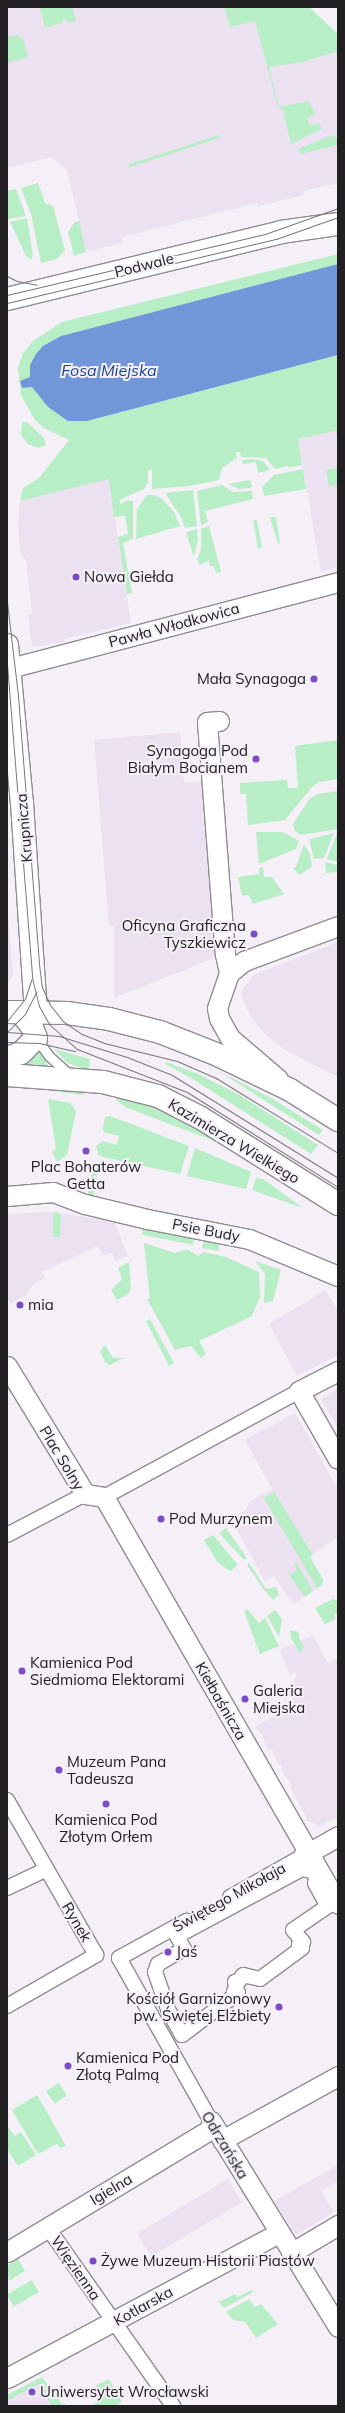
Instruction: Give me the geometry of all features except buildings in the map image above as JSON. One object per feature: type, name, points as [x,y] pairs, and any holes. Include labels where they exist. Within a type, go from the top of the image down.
[{"type":"street","name":"Podwale","points":[[281,232],[338,210]]},
{"type":"street","name":"Podwale","points":[[7,299],[281,232],[338,224]]},
{"type":"street","name":"Pawła Włodkowica","points":[[9,674],[338,582]]},
{"type":"street","name":"Krupnicza","points":[[7,645],[21,1012]]},
{"type":"street","points":[[219,721],[207,722],[225,954],[229,973],[217,1008],[222,1026],[230,1038],[290,1090]]},
{"type":"street","points":[[229,973],[244,961],[338,926]]},
{"type":"street","points":[[7,1058],[21,1053],[36,1038],[31,1025],[21,1012]]},
{"type":"street","points":[[21,1012],[105,1018],[160,1032],[218,1055],[290,1090],[338,1120]]},
{"type":"street","name":"Kazimierza Wielkiego","points":[[7,1075],[74,1078],[117,1085],[158,1096],[201,1118],[338,1204]]},
{"type":"street","name":"Psie Budy","points":[[7,1196],[53,1192],[128,1213],[249,1239],[338,1276]]},
{"type":"street","name":"Plac Solny","points":[[7,1366],[85,1494],[7,1535]]},
{"type":"street","points":[[85,1494],[104,1497],[298,1391],[338,1371]]},
{"type":"street","points":[[298,1391],[338,1459]]},
{"type":"street","name":"Kiełbaśnicza","points":[[104,1497],[333,1905]]},
{"type":"street","name":"Rynek","points":[[7,1800],[96,1955],[7,2006]]},
{"type":"street","name":"Świętego Mikołaja","points":[[119,1958],[338,1836]]},
{"type":"street","points":[[7,1888],[47,1869]]},
{"type":"street","points":[[302,1869],[311,1871],[316,1876],[315,1883],[333,1905],[293,1930],[303,1942],[299,1945],[302,1948],[260,1979],[243,1975],[239,1981],[235,1982],[238,1983],[234,1992],[237,1991],[238,1994],[182,2035],[169,2012],[155,1972],[158,1964],[184,1949],[177,1936],[302,1869]]},
{"type":"street","points":[[96,1955],[119,1958]]},
{"type":"street","name":"Odrzańska","points":[[119,1958],[215,2129],[338,2327]]},
{"type":"street","name":"Igielna","points":[[7,2252],[215,2129],[338,2076]]},
{"type":"street","points":[[291,2253],[338,2224]]},
{"type":"street","name":"Więzienna","points":[[48,2228],[173,2406]]},
{"type":"street","name":"Kotlarska","points":[[7,2378],[279,2234]]},
{"type":"lane","points":[[36,1038],[60,1068],[74,1078]]},
{"type":"shaded area","points":[[7,7],[224,7],[230,27],[255,21],[268,67],[303,61],[338,51],[338,183],[303,191],[304,195],[258,206],[257,203],[122,237],[123,243],[86,252],[67,170],[52,157],[7,168]]},
{"type":"shaded area","points":[[338,431],[338,567],[321,572],[298,439]]},
{"type":"shaded area","name":"Nowa Giełda","points":[[109,478],[131,623],[64,639],[64,642],[32,647],[28,616],[32,613],[26,559],[21,557],[18,525],[20,501]]},
{"type":"shaded area","points":[[180,732],[184,783],[206,781],[220,956],[114,998],[114,926],[109,926],[94,740]]},
{"type":"shaded area","points":[[7,898],[13,976],[7,984]]},
{"type":"shaded area","points":[[338,942],[338,1077],[285,1050],[267,1036],[252,1019],[241,996],[243,988],[252,979],[251,976]]},
{"type":"shaded area","points":[[51,1212],[114,1221],[128,1256],[115,1261],[112,1253],[102,1255],[98,1246],[42,1272],[45,1278],[34,1284],[26,1295],[11,1304],[7,1297],[7,1214]]},
{"type":"shaded area","points":[[326,1290],[338,1312],[338,1355],[297,1376],[269,1324]]},
{"type":"shaded area","points":[[338,1389],[338,1428],[321,1399]]},
{"type":"shaded area","points":[[295,1413],[338,1489],[338,1537],[310,1556],[323,1579],[322,1585],[293,1604],[274,1576],[265,1581],[231,1519],[246,1510],[249,1502],[272,1489],[245,1440]]},
{"type":"shaded area","points":[[313,1635],[328,1663],[338,1658],[338,1817],[319,1826],[308,1821],[290,1787],[292,1785],[281,1770],[283,1769],[281,1764],[278,1765],[275,1755],[273,1756],[273,1750],[268,1750],[262,1735],[255,1727],[295,1704],[286,1687],[293,1683],[296,1676],[295,1672],[290,1675],[280,1650]]},
{"type":"shaded area","points":[[338,2165],[338,2181],[321,2191],[334,2212],[296,2235],[274,2201]]},
{"type":"shaded area","points":[[228,2179],[242,2202],[151,2257],[137,2234]]},
{"type":"shaded area","name":"Uniwersytet Wrocławski","points":[[42,2377],[59,2406],[7,2406],[7,2395]]},
{"type":"green space","points":[[40,7],[72,7],[76,21],[67,22],[66,19],[62,20],[63,23],[45,28]]},
{"type":"green space","points":[[224,7],[309,7],[338,34],[338,51],[303,62],[269,67],[279,107],[309,101],[315,115],[307,118],[310,126],[318,123],[322,129],[291,144],[283,110],[278,107],[255,21],[230,27]]},
{"type":"green space","points":[[17,35],[23,39],[28,57],[7,63],[7,37]]},
{"type":"green space","points":[[219,135],[220,138],[130,167],[129,164]]},
{"type":"green space","points":[[331,136],[338,138],[338,145],[300,154],[298,149]]},
{"type":"green space","points":[[38,183],[45,203],[53,206],[65,250],[57,259],[41,263],[31,214],[21,188]]},
{"type":"green space","points":[[16,189],[26,216],[8,219],[7,191]]},
{"type":"green space","points":[[27,218],[33,255],[31,260],[26,256],[10,222]]},
{"type":"green space","points":[[79,221],[86,252],[74,256],[68,232],[75,222]]},
{"type":"green space","points":[[338,254],[338,264],[61,336],[43,346],[30,365],[32,387],[39,396],[87,421],[338,355],[338,441],[336,431],[298,439],[302,465],[289,468],[288,466],[275,469],[266,458],[241,457],[240,452],[236,452],[237,458],[222,468],[219,480],[190,486],[152,489],[152,470],[148,470],[148,483],[144,489],[119,500],[121,504],[128,500],[133,501],[133,539],[123,543],[128,572],[140,569],[143,580],[130,582],[132,593],[127,594],[118,537],[128,534],[125,516],[114,517],[109,479],[20,501],[23,488],[39,478],[69,440],[44,428],[35,420],[21,395],[18,368],[23,353],[33,341],[62,322]]},
{"type":"green space","points":[[22,422],[27,422],[44,438],[46,445],[38,448],[28,444],[21,435]]},
{"type":"green space","points":[[252,459],[263,461],[270,470],[258,473],[256,462],[243,464],[242,460]]},
{"type":"green space","points":[[338,468],[338,485],[329,486],[326,470]]},
{"type":"green space","points":[[303,469],[306,489],[264,496],[262,487],[274,475]]},
{"type":"green space","points":[[250,480],[252,487],[249,488],[239,489],[228,484]]},
{"type":"green space","points":[[222,485],[233,492],[252,491],[253,499],[205,511],[208,522],[201,525],[197,491]]},
{"type":"green space","points":[[193,490],[197,526],[185,528],[181,517],[165,493]]},
{"type":"green space","points":[[147,495],[155,495],[162,499],[174,512],[180,526],[136,539],[137,509]]},
{"type":"green space","points":[[270,517],[276,517],[280,543],[278,544]]},
{"type":"green space","points":[[257,520],[262,548],[258,548],[253,521]]},
{"type":"green space","points":[[209,526],[221,572],[216,573],[214,566],[210,566],[209,560],[200,565],[197,559],[201,550],[201,529]]},
{"type":"green space","points":[[197,529],[198,540],[194,557],[186,532]]},
{"type":"green space","points":[[338,740],[338,779],[319,782],[312,787],[285,820],[248,825],[246,794],[240,794],[240,783],[287,780],[288,788],[298,788],[295,746]]},
{"type":"green space","points":[[338,791],[338,829],[301,835],[295,831],[293,824],[310,798],[318,794]]},
{"type":"green space","points":[[256,832],[283,832],[299,841],[296,849],[259,864]]},
{"type":"green space","points":[[334,833],[324,858],[314,859],[309,839]]},
{"type":"green space","points":[[338,833],[338,862],[327,859]]},
{"type":"green space","points":[[304,844],[310,854],[312,867],[299,875],[293,868],[296,867]]},
{"type":"green space","points":[[325,862],[338,865],[338,872],[326,873]]},
{"type":"green space","points":[[263,867],[264,877],[272,877],[284,894],[253,904],[249,895],[242,896],[238,877],[259,874],[259,868]]},
{"type":"green space","points":[[39,1049],[48,1066],[21,1063]]},
{"type":"green space","points":[[54,1049],[90,1059],[89,1071],[66,1062]]},
{"type":"green space","points":[[166,1062],[196,1073],[238,1094],[318,1145],[311,1154],[191,1078],[165,1064]]},
{"type":"green space","points":[[220,1072],[271,1098],[323,1130],[319,1135]]},
{"type":"green space","points":[[47,1085],[85,1090],[85,1093],[82,1095],[47,1090]]},
{"type":"green space","points":[[118,1094],[172,1114],[222,1144],[125,1107],[116,1100]]},
{"type":"green space","points":[[48,1099],[70,1103],[76,1111],[67,1155],[57,1162],[52,1152],[56,1149]]},
{"type":"green space","points":[[110,1116],[189,1146],[180,1174],[99,1156],[96,1146],[103,1141],[117,1145],[119,1136],[104,1132],[103,1128],[105,1117]]},
{"type":"green space","points":[[195,1148],[251,1172],[246,1189],[187,1176]]},
{"type":"green space","points":[[94,1165],[99,1165],[93,1198],[88,1193],[88,1187]]},
{"type":"green space","points":[[256,1177],[262,1178],[303,1208],[252,1190]]},
{"type":"green space","points":[[53,1212],[61,1213],[60,1237],[53,1237]]},
{"type":"green space","points":[[144,1224],[195,1234],[193,1245],[142,1235]]},
{"type":"green space","points":[[204,1236],[218,1239],[219,1251],[202,1248]]},
{"type":"green space","points":[[144,1243],[175,1253],[187,1249],[198,1256],[204,1252],[226,1257],[259,1272],[260,1297],[252,1316],[199,1341],[206,1354],[201,1358],[191,1346],[175,1350],[147,1299],[150,1299]]},
{"type":"green space","points":[[255,1261],[281,1270],[273,1301],[264,1303],[265,1274]]},
{"type":"green space","points":[[129,1262],[131,1288],[128,1294],[117,1300],[111,1290],[122,1279],[118,1268]]},
{"type":"green space","points":[[150,1319],[174,1363],[169,1366],[146,1321]]},
{"type":"green space","points":[[105,1345],[113,1358],[123,1358],[110,1365],[105,1362],[100,1351]]},
{"type":"green space","points":[[274,1492],[313,1555],[310,1557],[323,1579],[322,1585],[317,1588],[264,1498]]},
{"type":"green space","points":[[226,1528],[247,1558],[244,1560],[219,1533]]},
{"type":"green space","points":[[213,1535],[238,1565],[230,1571],[218,1563],[204,1540]]},
{"type":"green space","points":[[249,1563],[266,1589],[276,1587],[279,1595],[273,1600],[247,1565]]},
{"type":"green space","points":[[297,1563],[313,1591],[305,1597],[289,1575],[297,1570],[294,1564]]},
{"type":"green space","points":[[333,1599],[338,1601],[338,1613],[334,1615],[336,1619],[325,1624],[315,1608]]},
{"type":"green space","points":[[247,1609],[259,1623],[265,1618],[279,1646],[260,1654],[244,1611]]},
{"type":"green space","points":[[275,1610],[282,1619],[279,1637],[267,1616]]},
{"type":"green space","points":[[290,1630],[299,1632],[299,1638],[304,1647],[300,1653],[291,1638]]},
{"type":"green space","points":[[59,2083],[67,2096],[54,2104],[46,2091]]},
{"type":"green space","points":[[37,2095],[66,2146],[60,2148],[57,2144],[38,2154],[12,2110]]},
{"type":"green space","points":[[7,2126],[15,2136],[21,2132],[36,2155],[18,2166],[7,2149]]},
{"type":"green space","points":[[18,2259],[25,2271],[9,2281],[7,2266]]},
{"type":"green space","points":[[32,2280],[39,2292],[14,2307],[7,2294]]},
{"type":"green space","points":[[252,2290],[253,2292],[224,2308],[219,2302],[235,2294],[238,2297]]},
{"type":"green space","points":[[249,2299],[255,2307],[261,2304],[278,2324],[256,2338],[245,2322],[233,2320],[226,2312]]},
{"type":"green space","points":[[42,2377],[62,2404],[64,2403],[66,2406],[52,2406],[38,2384],[7,2401],[7,2395]]},
{"type":"green space","points":[[109,2379],[122,2402],[115,2406],[91,2406],[99,2401],[92,2388]]},
{"type":"water","name":"Fosa Miejska","points":[[338,264],[338,355],[87,421],[68,421],[48,407],[32,387],[22,388],[20,381],[30,377],[30,365],[36,354],[43,346],[61,336]]},
{"type":"tram line","points":[[7,295],[265,234],[338,208]]},
{"type":"tram line","points":[[7,303],[276,239],[338,217]]},
{"type":"tram line","points":[[7,276],[17,281],[37,285]]},
{"type":"tram line","points":[[7,602],[18,696],[39,964],[42,987],[50,1005],[64,1022],[82,1034],[104,1043],[177,1061],[216,1078],[338,1153]]},
{"type":"tram line","points":[[7,664],[32,978],[39,1006],[49,1024],[77,1049],[187,1092],[338,1187]]},
{"type":"tram line","points":[[7,1021],[25,999],[31,980]]},
{"type":"tram line","points":[[7,1032],[25,1014],[36,992]]},
{"type":"tram line","points":[[7,1032],[59,1036],[127,1057],[172,1075],[338,1178]]},
{"type":"tram line","points":[[7,1042],[39,1043],[75,1051]]},
{"type":"place","name":"Nowa Giełda","points":[[76,577]]},
{"type":"place","name":"Mała Synagoga","points":[[314,679]]},
{"type":"place","name":"Synagoga Pod Białym Bocianem","points":[[256,759]]},
{"type":"place","name":"Oficyna Graficzna Tyszkiewicz","points":[[254,934]]},
{"type":"place","name":"Plac Bohaterów Getta","points":[[86,1151]]},
{"type":"place","name":"mia","points":[[20,1305]]},
{"type":"place","name":"Pod Murzynem","points":[[161,1519]]},
{"type":"place","name":"Kamienica Pod Siedmioma Elektorami","points":[[22,1671]]},
{"type":"place","name":"Galeria Miejska","points":[[245,1699]]},
{"type":"place","name":"Muzeum Pana Tadeusza","points":[[59,1770]]},
{"type":"place","name":"Kamienica Pod Złotym Orłem","points":[[106,1804]]},
{"type":"place","name":"Jaś","points":[[168,1952]]},
{"type":"place","name":"Kościół Garnizonowy pw. Świętej Elżbiety","points":[[279,2007]]},
{"type":"place","name":"Kamienica Pod Złotą Palmą","points":[[68,2066]]},
{"type":"place","name":"Żywe Muzeum Historii Piastów","points":[[93,2261]]},
{"type":"place","name":"Uniwersytet Wrocławski","points":[[32,2392]]}]
